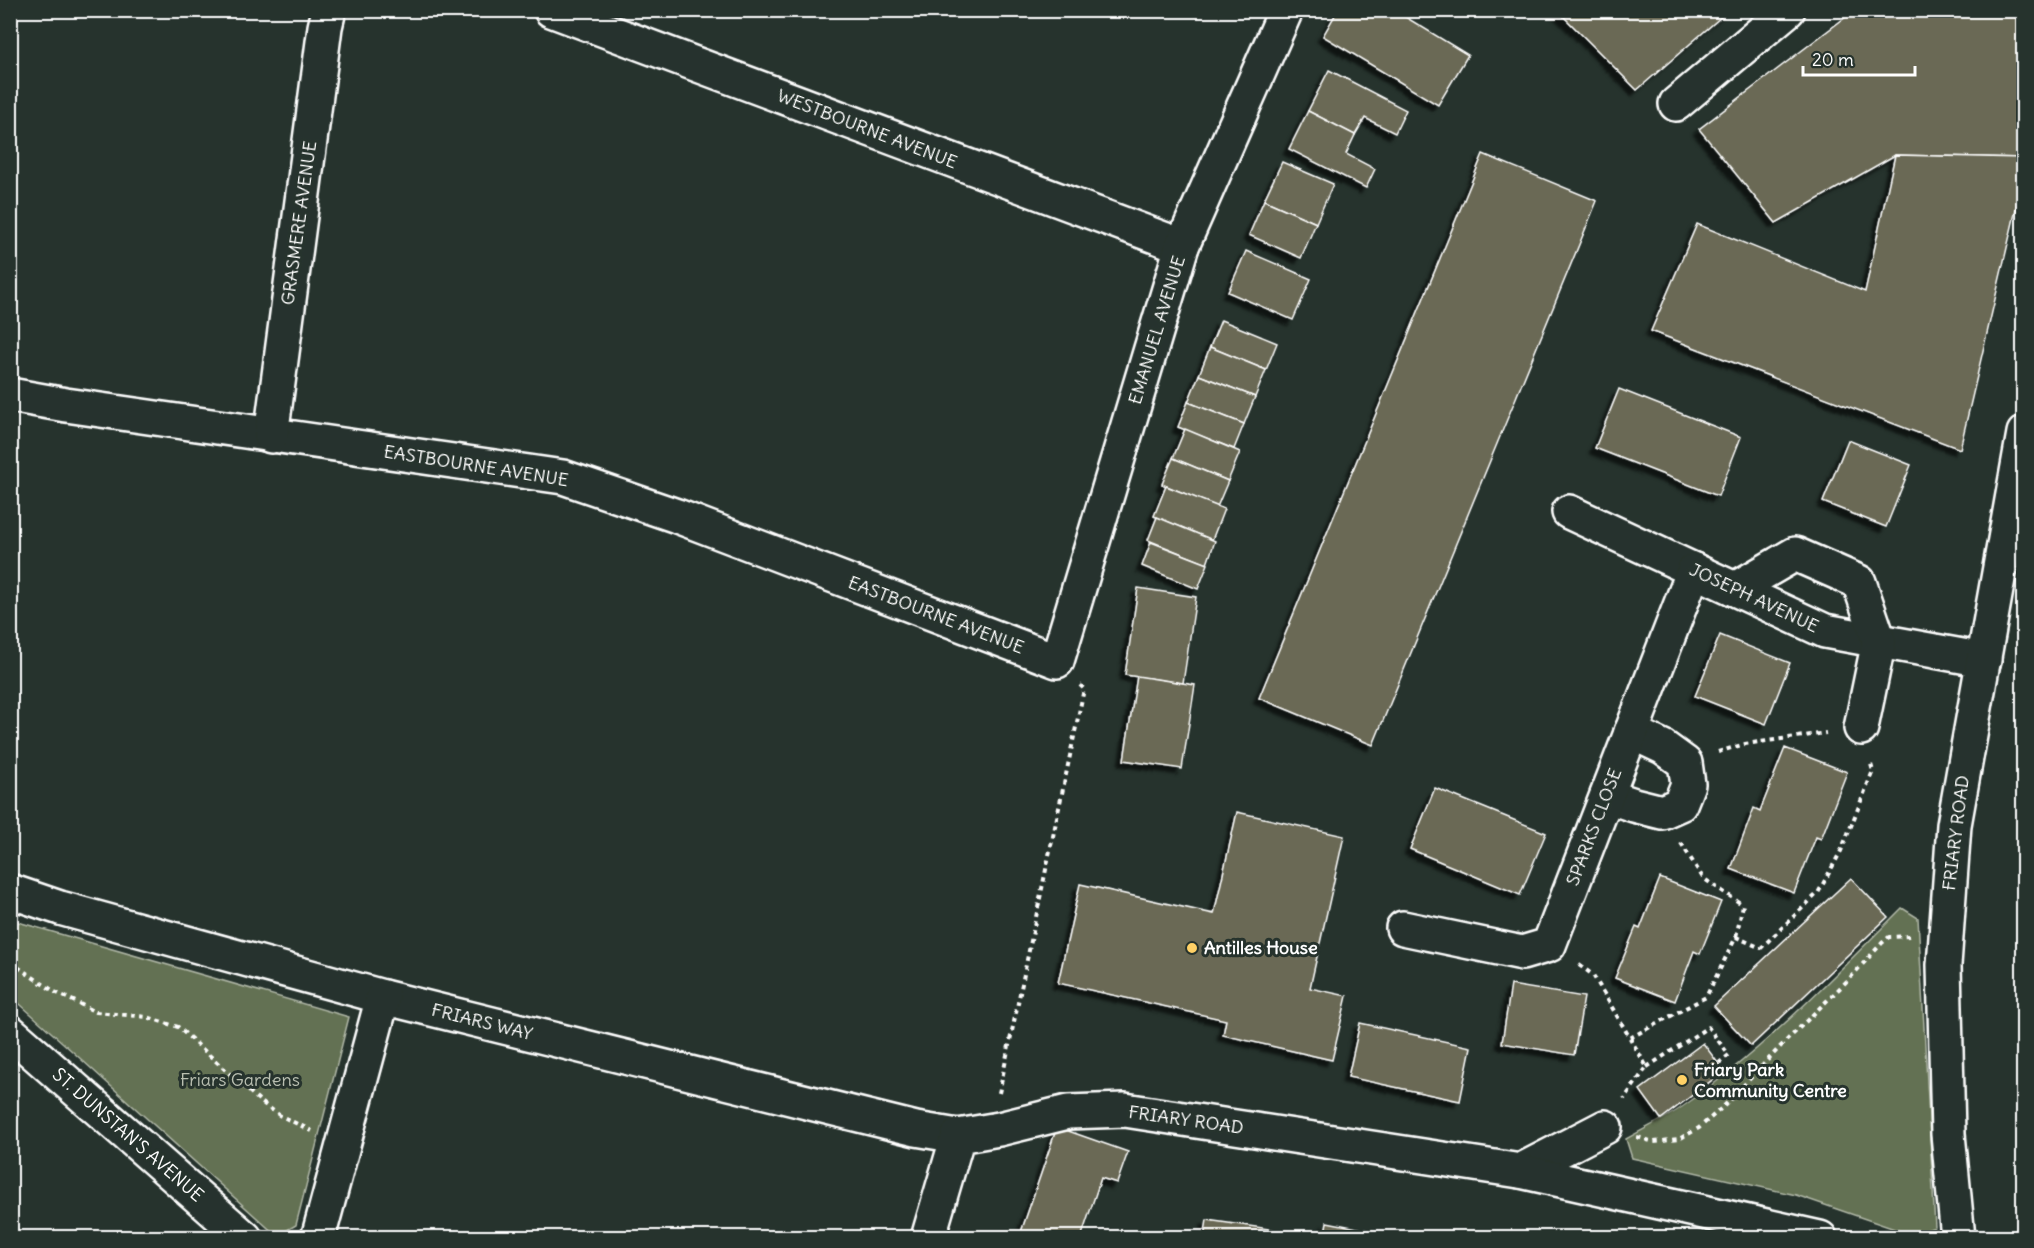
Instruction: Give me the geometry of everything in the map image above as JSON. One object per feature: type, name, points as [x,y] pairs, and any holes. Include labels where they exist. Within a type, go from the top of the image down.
[{"type":"street","name":"GRASMERE AVENUE","points":[[271,436],[323,38],[329,10]]},
{"type":"street","name":"WESTBOURNE AVENUE","points":[[551,10],[1182,246]]},
{"type":"street","name":"EMANUEL AVENUE","points":[[1057,661],[1182,246],[1286,10]]},
{"type":"street","points":[[1676,104],[1788,10]]},
{"type":"street","name":"EASTBOURNE AVENUE","points":[[10,395],[271,436],[563,477],[677,516],[1057,661]]},
{"type":"street","name":"FRIARY ROAD","points":[[1958,1238],[1948,1134],[1944,965],[1954,825],[2024,433]]},
{"type":"street","name":"JOSEPH AVENUE","points":[[1569,512],[1825,631],[1984,660]]},
{"type":"street","points":[[1735,589],[1795,554],[1859,582],[1879,640],[1862,728]]},
{"type":"street","name":"SPARKS CLOSE","points":[[1548,945],[1694,570]]},
{"type":"street","points":[[1607,796],[1634,806],[1662,812],[1680,804],[1688,784],[1685,763],[1663,747],[1631,732]]},
{"type":"street","name":"FRIARS WAY","points":[[10,891],[60,908],[383,997],[916,1129],[958,1136]]},
{"type":"street","points":[[1402,928],[1522,953],[1548,945]]},
{"type":"street","points":[[318,1238],[383,997]]},
{"type":"street","name":"ST. DUNSTAN'S AVENUE","points":[[10,1032],[245,1238]]},
{"type":"street","name":"FRIARY ROAD","points":[[958,1136],[999,1129],[1068,1112],[1125,1110],[1520,1171],[1820,1238]]},
{"type":"street","points":[[1520,1171],[1605,1127]]},
{"type":"street","points":[[928,1238],[958,1136]]},
{"type":"path","points":[[999,1129],[996,1102],[1084,689],[1057,661]]},
{"type":"path","points":[[1685,763],[1745,744],[1862,728],[1873,771],[1841,851],[1818,893],[1761,948],[1736,937]]},
{"type":"path","points":[[1630,1038],[1706,997],[1736,937],[1743,905],[1703,878],[1662,812]]},
{"type":"path","points":[[1719,1064],[1729,1055],[1708,1027],[1647,1067],[1605,1127],[1654,1142],[1679,1139],[1699,1128],[1725,1105],[1779,1047],[1849,979],[1882,942],[1889,937],[1946,936]]},
{"type":"path","points":[[1548,945],[1593,975],[1647,1067]]},
{"type":"path","points":[[10,962],[56,992],[96,1012],[147,1017],[178,1027],[261,1102],[279,1115],[319,1135]]},
{"type":"green space","points":[[1902,908],[1918,918],[1935,1227],[1912,1235],[1796,1195],[1632,1158],[1626,1139],[1675,1111],[1741,1062],[1796,1013]]},
{"type":"green space","name":"Friars Gardens","points":[[11,920],[349,1017],[296,1225],[277,1236],[11,996]]},
{"type":"building","points":[[1338,10],[1394,10],[1468,55],[1438,105],[1323,36]]},
{"type":"building","points":[[1557,10],[1729,10],[1637,90]]},
{"type":"building","points":[[1855,10],[2024,10],[2024,158],[1895,155],[1776,223],[1699,129]]},
{"type":"building","points":[[1329,70],[1406,110],[1395,133],[1365,118],[1355,135],[1308,111]]},
{"type":"building","points":[[1308,111],[1355,135],[1346,154],[1375,169],[1366,188],[1289,149]]},
{"type":"building","points":[[1483,154],[1597,201],[1373,745],[1259,698]]},
{"type":"building","points":[[1895,155],[2024,158],[2024,175],[1960,449],[1651,331],[1697,224],[1865,292]]},
{"type":"building","points":[[1282,162],[1333,184],[1316,223],[1264,200]]},
{"type":"building","points":[[1264,200],[1316,223],[1301,258],[1249,235]]},
{"type":"building","points":[[1246,251],[1311,279],[1293,320],[1228,292]]},
{"type":"building","points":[[1221,320],[1277,343],[1266,370],[1210,347]]},
{"type":"building","points":[[1210,347],[1266,370],[1255,397],[1199,375]]},
{"type":"building","points":[[1199,375],[1255,397],[1244,424],[1188,402]]},
{"type":"building","points":[[1619,389],[1741,437],[1718,496],[1595,448]]},
{"type":"building","points":[[1188,402],[1244,424],[1234,449],[1178,427]]},
{"type":"building","points":[[1185,429],[1240,452],[1228,481],[1173,458]]},
{"type":"building","points":[[1848,440],[1911,465],[1886,527],[1823,502]]},
{"type":"building","points":[[1173,458],[1228,481],[1217,507],[1162,484]]},
{"type":"building","points":[[1166,486],[1224,509],[1212,540],[1154,516]]},
{"type":"building","points":[[1157,517],[1215,541],[1207,564],[1148,540]]},
{"type":"building","points":[[1151,542],[1208,564],[1198,589],[1142,566]]},
{"type":"building","points":[[1138,588],[1196,597],[1183,683],[1125,675]]},
{"type":"building","points":[[1720,635],[1790,663],[1766,724],[1695,696]]},
{"type":"building","points":[[1137,676],[1195,685],[1182,769],[1124,760]]},
{"type":"building","points":[[1785,748],[1847,772],[1821,839],[1816,837],[1794,893],[1731,869],[1754,808],[1760,811]]},
{"type":"building","points":[[1435,788],[1546,833],[1520,895],[1410,849]]},
{"type":"building","name":"Antilles House","points":[[1237,812],[1344,836],[1310,988],[1347,996],[1332,1060],[1223,1035],[1226,1020],[1058,983],[1080,884],[1214,914]]},
{"type":"building","points":[[1660,878],[1721,902],[1700,954],[1694,951],[1675,1001],[1615,978],[1636,927],[1640,929]]},
{"type":"building","points":[[1851,878],[1888,917],[1751,1046],[1714,1006]]},
{"type":"building","points":[[1511,985],[1584,997],[1574,1055],[1502,1043]]},
{"type":"building","points":[[1360,1023],[1471,1047],[1460,1101],[1348,1077]]},
{"type":"building","name":"Friary Park Community Centre","points":[[1703,1043],[1724,1071],[1661,1119],[1640,1090]]},
{"type":"building","points":[[1057,1127],[1128,1152],[1117,1183],[1101,1178],[1081,1238],[1019,1238]]},
{"type":"building","points":[[1207,1220],[1304,1234],[1304,1238],[1204,1238]]},
{"type":"building","points":[[1327,1222],[1404,1237],[1404,1238],[1324,1238]]},
{"type":"building","points":[[1418,1231],[1474,1238],[1417,1238]]},
{"type":"place","name":"Antilles House","points":[[1192,948]]},
{"type":"place","name":"Friary Park Community Centre","points":[[1682,1080]]}]
